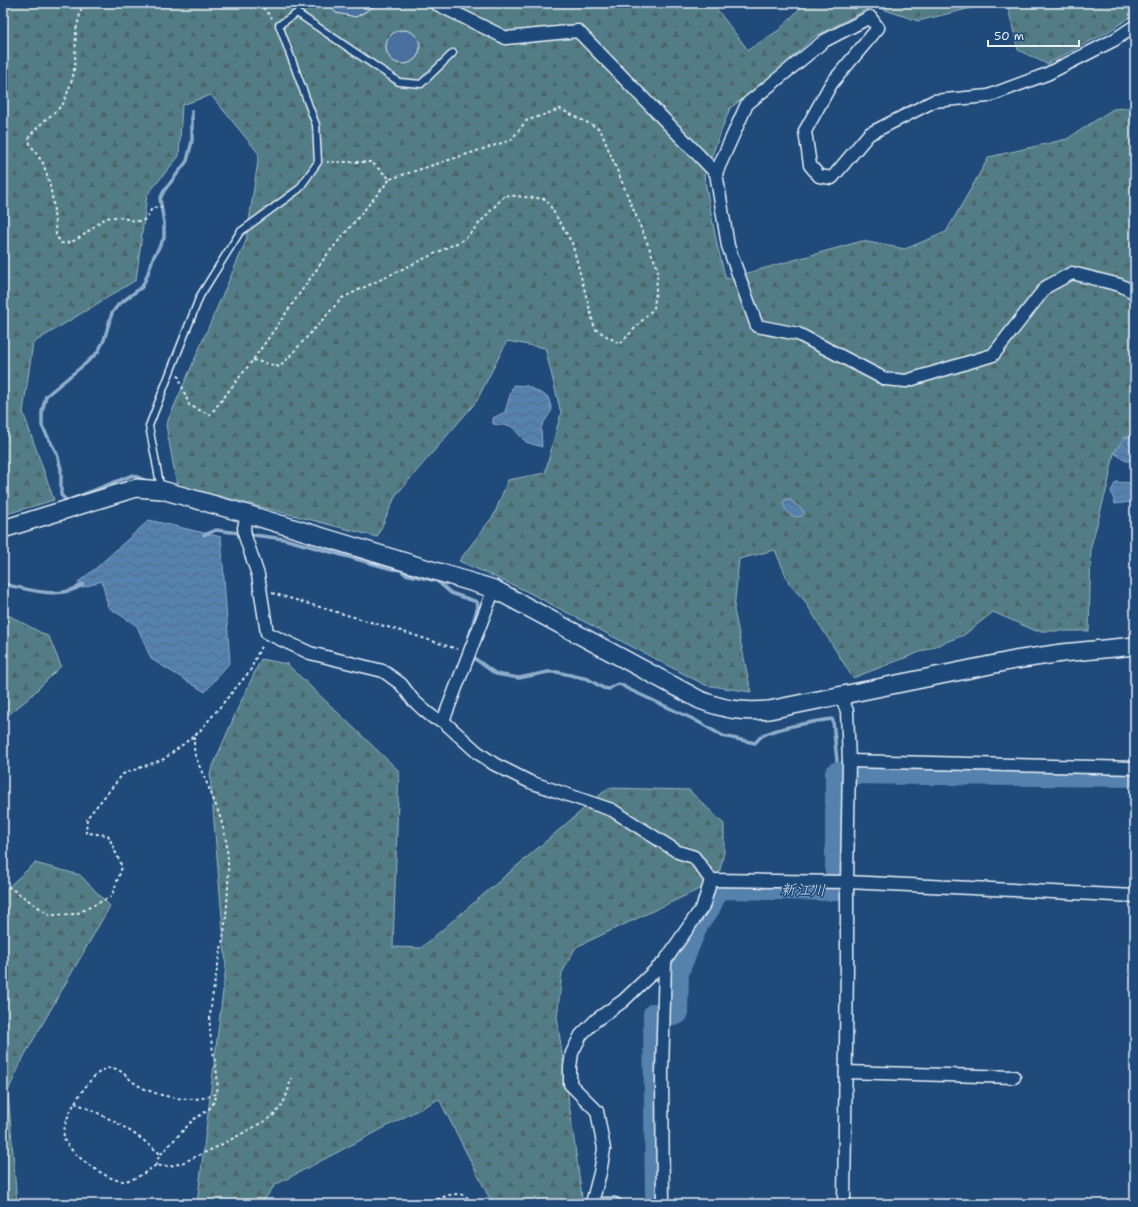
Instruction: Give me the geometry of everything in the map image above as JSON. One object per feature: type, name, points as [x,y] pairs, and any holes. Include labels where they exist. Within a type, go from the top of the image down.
[{"type":"street","points":[[435,3],[506,38],[578,31],[716,173]]},
{"type":"street","points":[[1135,26],[1114,40],[1040,77],[988,96],[934,101],[868,134],[832,178],[819,176],[810,165],[805,131],[830,84],[878,28],[870,17],[824,41],[747,104],[716,173],[728,246],[757,326],[798,334],[884,379],[906,381],[994,355],[1046,287],[1072,273],[1120,285],[1135,293]]},
{"type":"street","points":[[3,529],[136,488],[162,490],[247,514],[494,589],[700,700],[717,707],[735,711],[769,710],[1015,660],[1062,653],[1135,646]]},
{"type":"street","points":[[247,514],[244,528],[245,536],[258,575],[267,633],[310,653],[383,671],[401,684],[413,700],[425,711],[434,718],[443,721],[477,752],[494,764],[530,782],[612,810],[678,852],[694,857],[711,880]]},
{"type":"street","points":[[443,721],[494,589]]},
{"type":"street","points":[[841,696],[847,711],[849,762],[846,882],[844,1204]]},
{"type":"street","points":[[849,762],[1135,768]]},
{"type":"street","points":[[711,880],[846,882],[1135,896]]},
{"type":"street","points":[[615,1204],[591,1204],[600,1173],[604,1150],[597,1111],[570,1084],[572,1053],[580,1035],[596,1020],[622,1001],[665,961],[703,906],[711,880]]},
{"type":"street","points":[[663,1204],[662,1073],[665,961]]},
{"type":"street","points":[[846,1072],[1014,1077]]},
{"type":"lane","points":[[162,490],[149,426],[200,296],[240,232],[299,189],[318,162],[316,125],[279,25],[297,13],[399,82],[421,84],[453,53]]},
{"type":"path","points":[[83,3],[76,30],[75,62],[68,91],[63,104],[30,135],[29,138],[30,144],[43,163],[49,181],[53,201],[56,235],[62,243],[69,242],[106,219],[116,216],[142,221],[147,218],[152,208],[164,207]]},
{"type":"path","points":[[258,3],[279,25]]},
{"type":"path","points":[[174,362],[189,404],[210,415],[253,360],[326,256],[390,179],[511,140],[526,121],[560,109],[600,129],[658,269],[654,308],[620,344],[595,329],[572,243],[546,199],[505,195],[465,239],[342,298],[280,367],[253,360]]},
{"type":"path","points":[[318,162],[371,162],[390,179]]},
{"type":"path","points":[[261,593],[276,594],[288,597],[469,653]]},
{"type":"path","points":[[3,884],[50,915],[76,914],[112,896],[122,867],[108,835],[86,833],[87,818],[123,774],[164,759],[199,732],[250,671],[267,633]]},
{"type":"path","points":[[194,736],[195,755],[221,822],[226,841],[227,900],[225,926],[211,1006],[210,1020],[211,1043],[218,1085],[217,1093],[215,1100],[210,1108],[194,1119],[160,1154],[156,1165],[144,1174],[125,1181],[107,1177],[70,1149],[64,1137],[68,1118],[86,1085],[97,1074],[108,1068],[115,1068],[141,1087],[178,1099],[204,1099],[217,1093]]},
{"type":"path","points":[[156,1165],[171,1166],[182,1163],[221,1145],[272,1117],[283,1104],[291,1078]]},
{"type":"path","points":[[75,1103],[109,1119],[151,1145],[160,1154]]},
{"type":"path","points":[[426,1204],[453,1194],[465,1195],[473,1204]]},
{"type":"green space","points":[[3,3],[712,3],[748,50],[779,30],[805,3],[992,3],[918,21],[873,6],[814,37],[769,79],[730,108],[704,176],[717,245],[726,279],[862,241],[905,249],[946,232],[989,157],[1067,139],[1113,109],[1135,107],[1135,438],[1125,437],[1114,453],[1108,484],[1091,546],[1089,631],[1036,631],[993,612],[964,635],[853,678],[804,600],[790,585],[775,550],[739,559],[734,610],[751,692],[705,685],[524,590],[459,561],[494,515],[508,480],[545,473],[561,413],[545,348],[507,341],[476,402],[396,495],[377,537],[177,485],[166,425],[246,241],[259,154],[211,95],[182,105],[179,156],[147,195],[136,280],[33,343],[23,412],[54,500],[3,515]]},
{"type":"green space","points":[[1007,3],[1135,3],[1135,14],[1108,32],[1047,64],[1018,50]]},
{"type":"green space","points":[[3,615],[10,616],[49,637],[61,666],[28,699],[3,719]]},
{"type":"green space","points":[[261,659],[287,664],[399,771],[393,947],[421,948],[608,788],[689,790],[724,824],[724,852],[717,883],[706,886],[576,947],[562,973],[557,1017],[582,1197],[569,1204],[500,1204],[489,1197],[439,1099],[275,1185],[261,1204],[197,1204],[226,966],[210,773]]},
{"type":"green space","points":[[35,863],[80,875],[110,906],[23,1058],[8,1091],[17,1204],[3,1204],[3,894],[7,888]]},
{"type":"water","points":[[513,385],[527,386],[548,397],[552,410],[541,427],[542,447],[526,442],[511,426],[493,424],[493,418],[505,412]]},
{"type":"water","points":[[1125,437],[1135,438],[1135,461],[1126,461],[1114,453]]},
{"type":"water","points":[[1116,482],[1132,483],[1130,502],[1115,504],[1111,491]]},
{"type":"water","points":[[789,499],[804,511],[803,515],[796,517],[787,512],[783,502]]},
{"type":"water","points":[[149,520],[221,537],[230,662],[205,692],[151,659],[137,626],[108,607],[102,581],[81,588],[78,582],[95,569]]},
{"type":"building","points":[[328,3],[380,3],[356,17],[336,13]]},
{"type":"building","points":[[403,30],[415,35],[420,47],[415,59],[403,64],[391,59],[386,47],[391,35]]},
{"type":"waterway","points":[[149,482],[133,475],[67,501],[61,495],[61,469],[57,454],[42,426],[42,412],[46,396],[98,352],[104,340],[112,313],[118,305],[142,287],[153,258],[164,238],[164,223],[160,199],[164,191],[187,161],[192,141],[192,111]]},
{"type":"waterway","points":[[204,535],[216,530],[284,539],[392,569],[401,570],[405,574],[437,581],[451,593],[477,602],[478,606],[469,637],[470,641]]},
{"type":"waterway","points":[[3,584],[33,591],[55,593],[65,592],[83,584]]},
{"type":"waterway","points":[[473,653],[474,658],[496,674],[519,678],[548,672],[557,672],[588,679],[603,688],[609,689],[619,684],[693,719],[723,736],[755,743],[762,736],[776,730],[832,719],[837,761],[836,773]]},
{"type":"waterway","name":"新江川","points":[[656,1197],[654,1014],[677,1014],[678,972],[698,923],[709,909],[718,888],[836,890],[836,773],[1135,776]]}]
